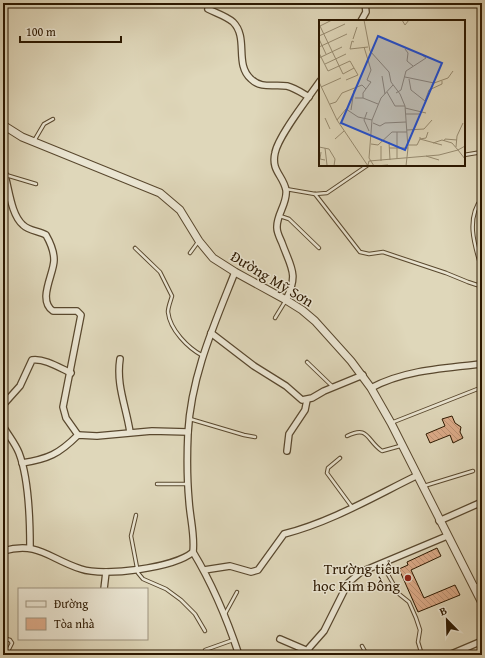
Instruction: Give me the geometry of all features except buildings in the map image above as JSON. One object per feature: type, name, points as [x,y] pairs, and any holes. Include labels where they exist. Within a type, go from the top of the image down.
[{"type":"street","points":[[361,20],[366,12],[365,3]]},
{"type":"street","points":[[208,9],[231,21],[237,28],[242,45],[242,62],[244,70],[252,80],[262,85],[289,87],[309,97]]},
{"type":"street","points":[[286,300],[292,288],[294,278],[291,265],[278,233],[279,216],[285,198],[286,189],[274,167],[276,147],[319,82]]},
{"type":"street","name":"Đường Mỹ Sơn","points":[[3,125],[34,142],[160,193],[180,210],[199,241],[213,258],[286,300],[302,310],[315,321],[363,375],[371,388],[391,423],[416,476],[482,604]]},
{"type":"street","points":[[4,172],[14,210],[20,223],[27,228],[46,235],[52,247],[54,260],[47,290],[50,308],[54,311],[80,312],[80,319],[63,407],[66,418],[78,435]]},
{"type":"street","points":[[235,272],[211,333],[193,388],[188,432],[189,484],[194,543],[193,552],[204,570],[225,615],[239,655]]},
{"type":"street","points":[[211,333],[254,366],[286,386],[298,398],[307,400],[363,375]]},
{"type":"street","points":[[120,359],[118,379],[126,406],[130,432]]},
{"type":"street","points":[[3,405],[20,386],[32,360],[52,364],[70,373]]},
{"type":"street","points":[[371,388],[383,381],[405,375],[482,364]]},
{"type":"street","points":[[287,451],[289,434],[305,410],[307,400]]},
{"type":"street","points":[[3,426],[18,451],[22,463],[30,514],[30,547]]},
{"type":"street","points":[[22,463],[48,458],[61,450],[78,435],[97,436],[130,432],[188,432]]},
{"type":"street","points":[[204,570],[230,566],[254,572],[261,568],[284,534],[307,528],[352,508],[416,476]]},
{"type":"street","points":[[440,521],[482,502]]},
{"type":"street","points":[[280,639],[308,653],[324,631],[351,579],[361,572],[447,536]]},
{"type":"street","points":[[3,551],[30,547],[81,570],[91,572],[136,569],[174,563],[193,552]]},
{"type":"street","points":[[104,588],[106,572]]},
{"type":"street","points":[[449,655],[482,641]]},
{"type":"lane","points":[[34,142],[44,124],[53,119]]},
{"type":"lane","points":[[465,155],[482,152]]},
{"type":"lane","points":[[286,189],[316,194],[332,191],[367,166]]},
{"type":"lane","points":[[4,172],[36,184]]},
{"type":"lane","points":[[316,194],[360,252],[369,254],[383,252],[477,285],[482,284]]},
{"type":"lane","points":[[482,198],[474,212],[472,222],[482,270]]},
{"type":"lane","points":[[279,216],[289,219],[319,248]]},
{"type":"lane","points":[[190,253],[199,241]]},
{"type":"lane","points":[[135,248],[160,272],[172,296],[168,311],[175,330],[190,349],[203,356]]},
{"type":"lane","points":[[274,318],[286,300]]},
{"type":"lane","points":[[307,362],[334,388]]},
{"type":"lane","points":[[391,423],[480,388]]},
{"type":"lane","points":[[190,419],[255,437]]},
{"type":"lane","points":[[347,436],[358,431],[364,433],[382,451],[402,445]]},
{"type":"lane","points":[[340,458],[328,468],[327,473],[352,508]]},
{"type":"lane","points":[[422,486],[473,471]]},
{"type":"lane","points":[[157,484],[189,484]]},
{"type":"lane","points":[[136,516],[131,536],[136,569],[143,579],[166,590],[181,600],[195,614],[205,631]]},
{"type":"lane","points":[[382,564],[399,594],[409,602],[420,630],[418,646],[422,655]]},
{"type":"lane","points":[[473,587],[482,584]]},
{"type":"lane","points":[[225,615],[237,592]]},
{"type":"lane","points":[[3,638],[10,640],[12,643],[6,655]]},
{"type":"lane","points":[[205,650],[234,640]]},
{"type":"lane","points":[[362,646],[367,655]]},
{"type":"place","name":"Trường tiểu học Kim Đồng","points":[[408,578]]}]
